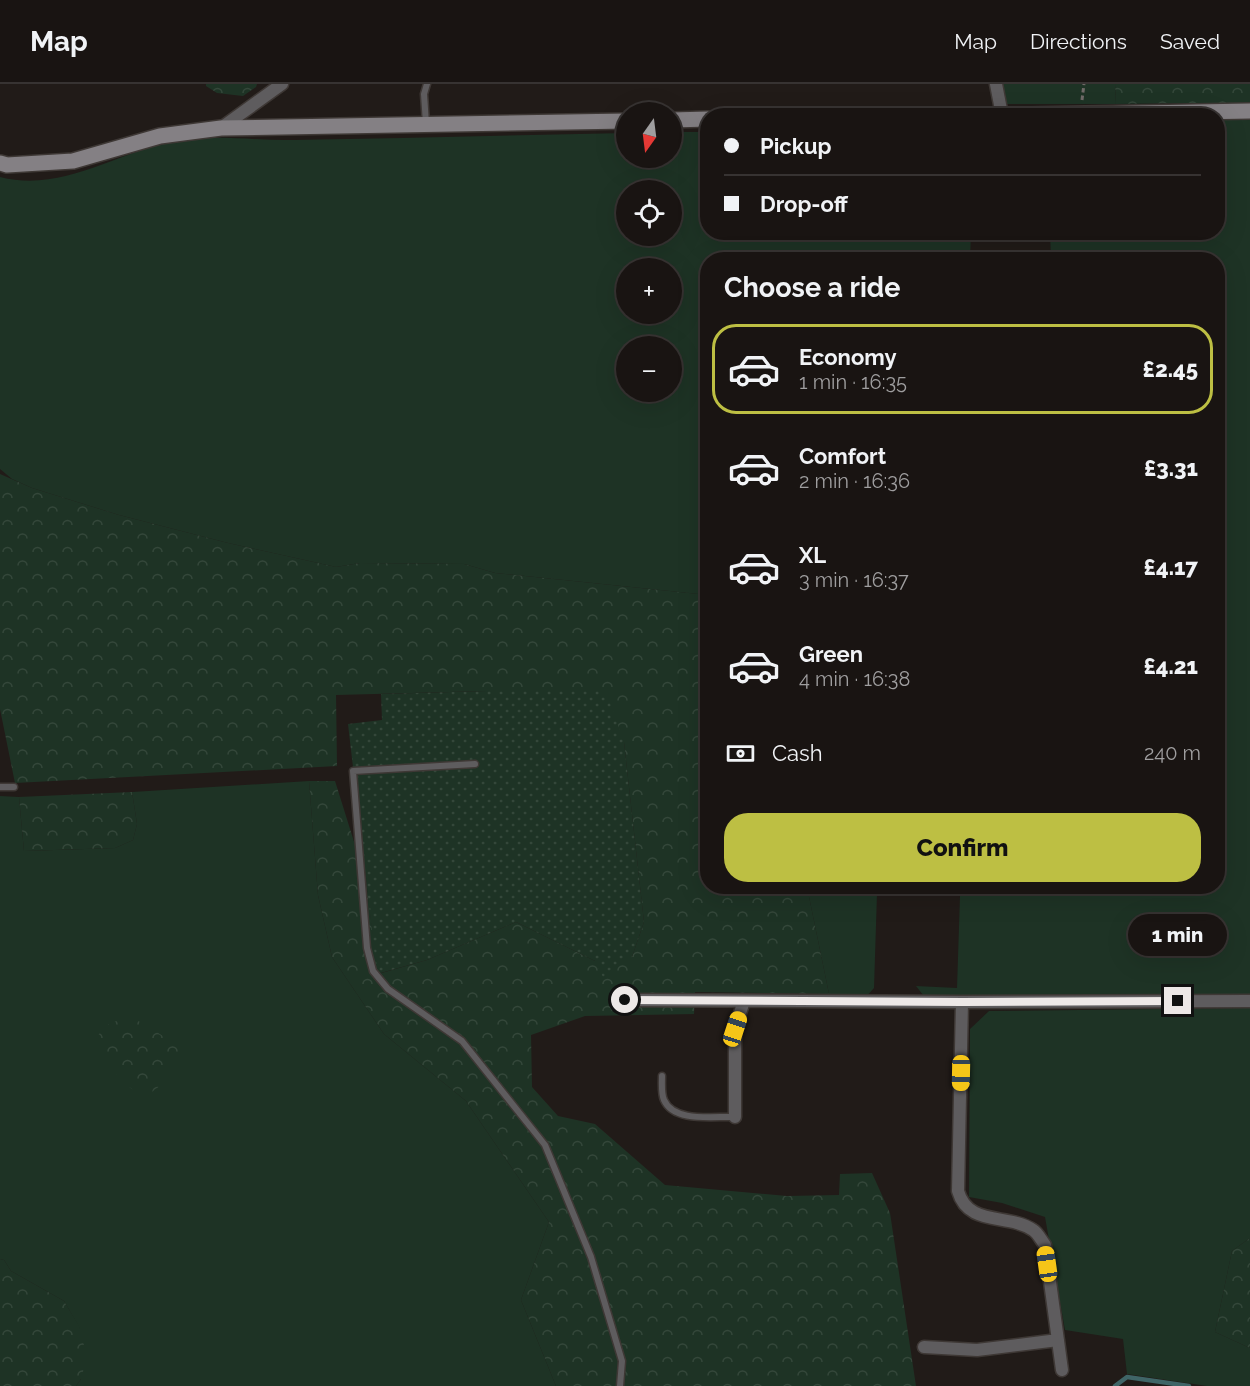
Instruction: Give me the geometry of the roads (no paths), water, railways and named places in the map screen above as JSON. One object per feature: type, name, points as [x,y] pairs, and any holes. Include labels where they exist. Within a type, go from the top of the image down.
[{"type":"main road","points":[[1225,111],[1250,111]]},
{"type":"main road","points":[[682,120],[700,119]]},
{"type":"main road","points":[[0,163],[7,165],[73,162],[160,136],[221,128],[616,121]]},
{"type":"street","points":[[996,84],[1001,108]]},
{"type":"street","points":[[221,128],[279,85]]},
{"type":"street","points":[[625,1000],[1250,1001]]},
{"type":"street","points":[[735,1117],[735,1029],[744,1001]]},
{"type":"street","points":[[962,1002],[958,1191],[962,1203],[972,1213],[1020,1225],[1034,1231],[1045,1245],[1062,1370]]},
{"type":"street","points":[[924,1347],[977,1350],[1058,1340]]},
{"type":"lane","points":[[426,124],[424,94],[427,84]]},
{"type":"lane","points":[[475,764],[352,771],[367,948],[373,971],[388,989],[462,1041],[545,1145],[591,1257],[621,1360],[621,1386]]},
{"type":"lane","points":[[0,787],[14,787]]},
{"type":"lane","points":[[662,1076],[663,1097],[668,1107],[675,1111],[690,1116],[735,1117]]},
{"type":"waterway","points":[[1115,1386],[1127,1377],[1189,1386]]}]
